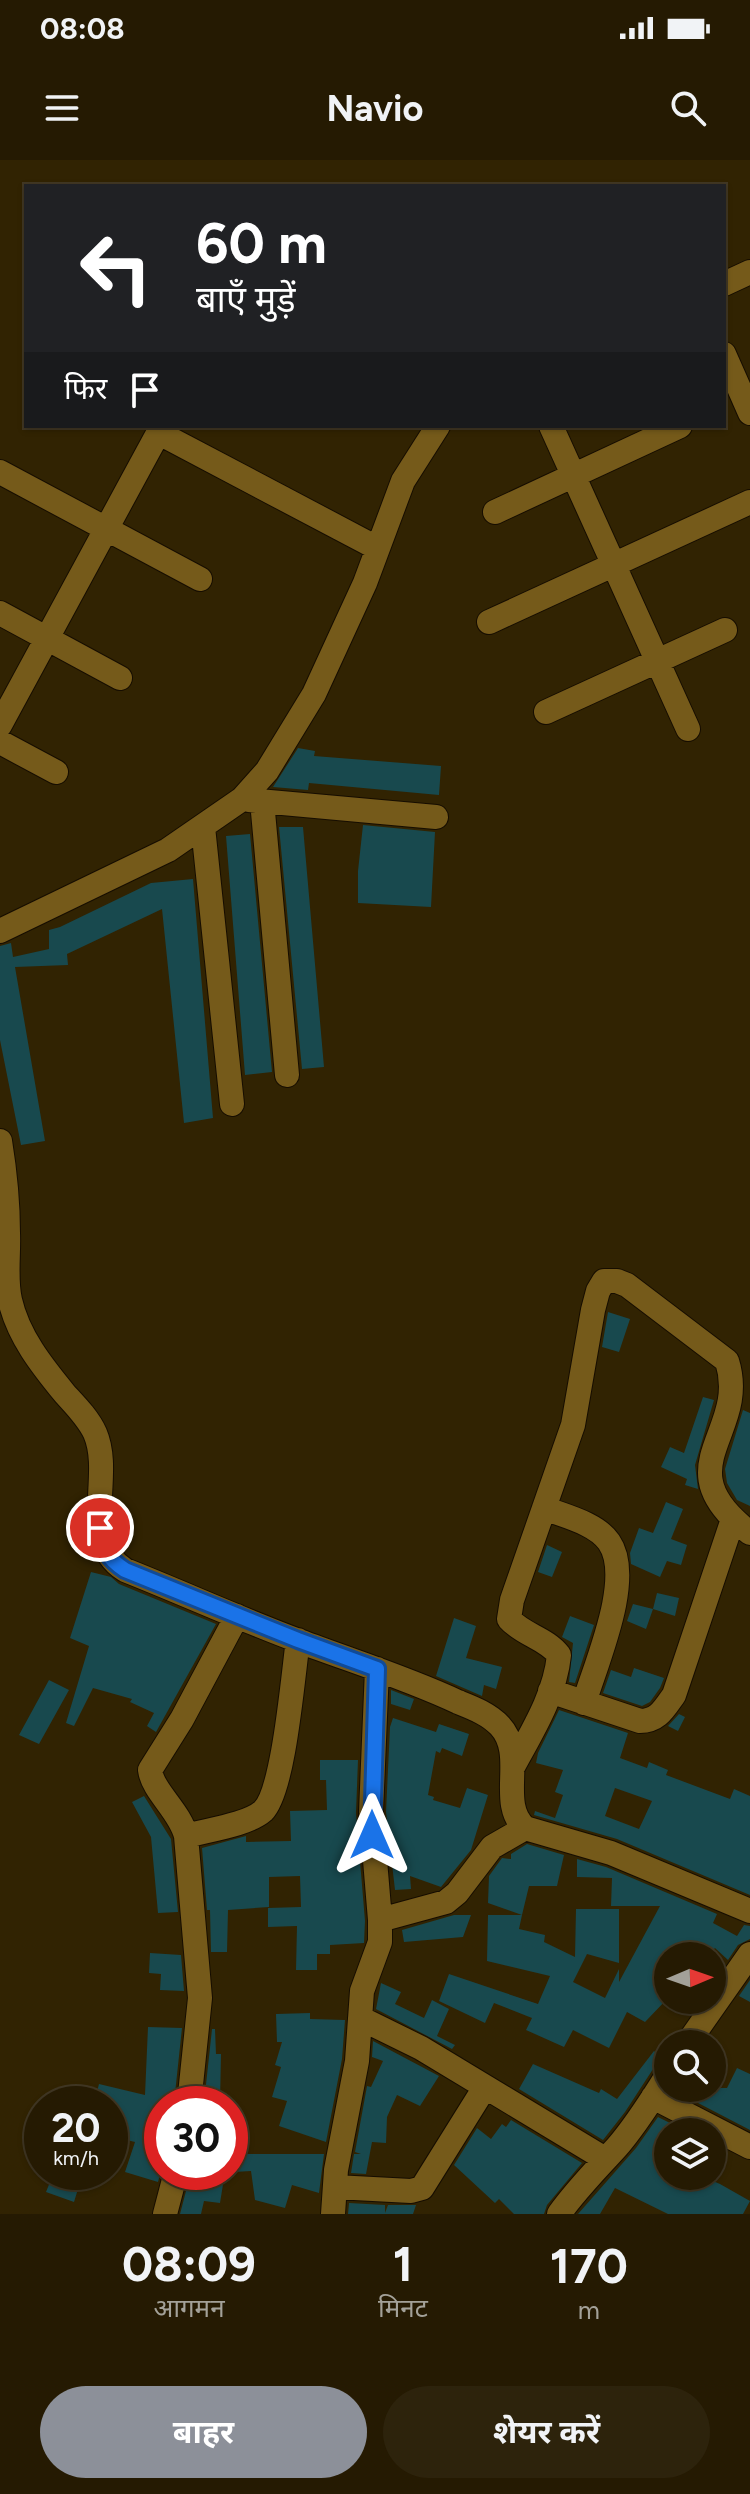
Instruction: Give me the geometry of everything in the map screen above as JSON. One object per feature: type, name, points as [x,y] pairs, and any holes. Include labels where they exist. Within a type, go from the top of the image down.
[{"type":"street","points":[[726,283],[750,272]]},
{"type":"street","points":[[726,361],[739,405]]},
{"type":"street","points":[[0,931],[168,850],[252,800],[314,694],[365,583],[403,481],[437,428]]},
{"type":"street","points":[[552,428],[688,729]]},
{"type":"street","points":[[495,512],[676,428]]},
{"type":"street","points":[[0,725],[160,430],[377,548]]},
{"type":"street","points":[[0,472],[200,579]]},
{"type":"street","points":[[489,622],[750,502]]},
{"type":"street","points":[[0,613],[120,678]]},
{"type":"street","points":[[546,712],[725,630]]},
{"type":"street","points":[[0,742],[56,772]]},
{"type":"street","points":[[252,800],[436,817]]},
{"type":"street","points":[[252,800],[287,1075]]},
{"type":"street","points":[[203,827],[232,1104]]},
{"type":"street","points":[[0,1141],[7,1180],[9,1296],[16,1323],[42,1365],[85,1416],[96,1434],[100,1453],[101,1542],[113,1562],[125,1570],[237,1616],[434,1690],[487,1715],[502,1728],[510,1744],[514,1765],[512,1807],[517,1821],[525,1828],[611,1853],[750,1911]]},
{"type":"street","points":[[514,1765],[540,1718],[559,1655],[552,1646],[516,1627],[509,1619],[512,1600],[573,1425],[598,1291],[604,1281],[617,1281],[627,1285],[727,1361],[734,1377],[735,1393],[732,1414],[711,1475],[712,1489],[718,1501],[741,1526],[674,1695],[662,1712],[651,1721],[640,1721],[550,1691]]},
{"type":"street","points":[[544,1508],[592,1528],[608,1540],[619,1574],[616,1598],[584,1703]]},
{"type":"street","points":[[191,2086],[200,1968],[186,1836],[180,1818],[151,1778],[150,1770],[182,1719],[237,1616]]},
{"type":"street","points":[[186,1836],[248,1818],[270,1803],[283,1748],[298,1640]]},
{"type":"street","points":[[333,2214],[336,2170],[354,2085],[362,1991],[380,1942],[371,1812],[377,1669]]},
{"type":"street","points":[[380,1920],[446,1902],[457,1893],[492,1847],[525,1828]]},
{"type":"street","points":[[697,2030],[750,1954]]},
{"type":"street","points":[[360,2018],[421,2048],[605,2159]]},
{"type":"street","points":[[335,2187],[411,2191],[422,2188],[485,2087]]},
{"type":"street","points":[[559,2214],[653,2097],[750,2147]]},
{"type":"street","points":[[165,2214],[171,2190]]},
{"type":"building","points":[[298,748],[315,751],[314,756],[441,766],[439,795],[309,783],[308,790],[273,787]]},
{"type":"building","points":[[363,825],[435,832],[431,907],[358,903]]},
{"type":"building","points":[[279,827],[303,827],[324,1067],[302,1069]]},
{"type":"building","points":[[250,834],[272,1072],[245,1075],[226,836]]},
{"type":"building","points":[[193,879],[213,1118],[184,1123],[162,909],[67,954],[68,965],[15,967],[45,1141],[21,1145],[0,1040],[0,946],[11,943],[13,957],[49,949],[49,930],[151,883]]},
{"type":"building","points":[[608,1312],[630,1319],[619,1352],[602,1347]]},
{"type":"building","points":[[703,1397],[714,1400],[695,1465],[698,1489],[685,1485],[687,1479],[661,1467],[670,1447],[684,1453]]},
{"type":"building","points":[[743,1410],[750,1413],[750,1506],[737,1500],[727,1483],[725,1469]]},
{"type":"building","points":[[666,1502],[683,1509],[671,1539],[687,1545],[681,1565],[667,1561],[660,1577],[631,1564],[630,1553],[639,1528],[653,1533]]},
{"type":"building","points":[[547,1545],[562,1552],[552,1577],[538,1572]]},
{"type":"building","points":[[91,1572],[111,1577],[119,1584],[216,1624],[156,1732],[147,1726],[154,1713],[130,1702],[132,1699],[93,1688],[74,1726],[66,1723],[89,1646],[70,1638]]},
{"type":"building","points":[[657,1593],[679,1598],[675,1616],[653,1609]]},
{"type":"building","points":[[633,1604],[653,1609],[646,1629],[627,1621]]},
{"type":"building","points":[[570,1616],[594,1625],[575,1683],[569,1682],[573,1643],[562,1637]]},
{"type":"building","points":[[454,1618],[476,1626],[466,1658],[502,1667],[496,1689],[484,1685],[482,1696],[436,1676]]},
{"type":"building","points":[[634,1668],[664,1678],[650,1702],[642,1706],[603,1693],[611,1670],[631,1677]]},
{"type":"building","points":[[49,1680],[69,1690],[39,1744],[19,1735]]},
{"type":"building","points":[[391,1690],[414,1699],[410,1710],[391,1704]]},
{"type":"building","points":[[559,1710],[628,1733],[620,1758],[647,1768],[649,1762],[668,1770],[666,1775],[730,1799],[734,1789],[750,1796],[750,1895],[617,1839],[534,1815],[535,1811],[555,1818],[563,1795],[555,1792],[563,1770],[536,1763]],"holes":[[[615,1788],[652,1801],[639,1829],[605,1816]]]},
{"type":"building","points":[[679,1714],[685,1717],[678,1731],[668,1726]]},
{"type":"building","points":[[393,1718],[436,1732],[439,1724],[469,1734],[462,1756],[442,1748],[440,1753],[436,1751],[428,1795],[434,1797],[433,1800],[460,1808],[467,1788],[488,1795],[471,1850],[441,1887],[410,1876],[411,1889],[395,1890],[386,1812]]},
{"type":"building","points":[[320,1760],[358,1760],[356,1813],[364,1943],[330,1945],[330,1954],[317,1954],[317,1970],[296,1970],[297,1926],[268,1927],[268,1908],[301,1907],[300,1876],[269,1877],[269,1907],[228,1910],[227,1952],[211,1952],[210,1910],[207,1910],[202,1848],[246,1836],[246,1842],[291,1841],[290,1811],[327,1810],[326,1780],[320,1780]]},
{"type":"building","points":[[144,1796],[171,1839],[178,1912],[158,1913],[151,1837],[132,1802]]},
{"type":"building","points":[[527,1844],[564,1855],[557,1886],[529,1886],[522,1915],[488,1903],[489,1876],[502,1858],[511,1859],[511,1854]]},
{"type":"building","points":[[577,1859],[606,1867],[717,1914],[713,1923],[737,1936],[744,1925],[750,1926],[750,1939],[738,1945],[728,1960],[726,1942],[654,1942],[654,2013],[645,2022],[627,2012],[609,2048],[573,2030],[564,2047],[526,2030],[532,2018],[494,2003],[485,2023],[439,2001],[449,1974],[538,2004],[550,1976],[487,1961],[488,1915],[522,1915],[519,1929],[545,1935],[544,1942],[575,1957],[576,1909],[619,1909],[619,1963],[587,1954],[573,1982],[605,1998],[619,1969],[619,1982],[660,1906],[611,1906],[612,1878],[577,1877]]},
{"type":"building","points":[[454,1915],[471,1915],[463,1937],[404,1942],[402,1930]]},
{"type":"building","points":[[150,1953],[181,1955],[184,1991],[160,1990],[161,1974],[149,1973]]},
{"type":"building","points":[[750,1980],[750,2002],[739,1996]]},
{"type":"building","points":[[381,1983],[401,1992],[395,2004],[424,2018],[432,2000],[449,2009],[437,2036],[455,2045],[452,2049],[376,2009]]},
{"type":"building","points":[[310,2013],[310,2019],[345,2020],[342,2059],[326,2142],[279,2126],[287,2101],[272,2097],[281,2067],[275,2065],[282,2042],[277,2042],[276,2014]]},
{"type":"building","points":[[148,2027],[182,2028],[176,2086],[145,2086]]},
{"type":"building","points":[[212,2029],[215,2029],[216,2054],[221,2054],[220,2086],[206,2086]]},
{"type":"building","points":[[373,2041],[439,2076],[420,2106],[397,2095],[387,2117],[386,2143],[372,2142],[366,2174],[351,2173],[354,2154],[361,2154],[355,2152],[367,2086],[371,2087],[383,2061],[372,2057]]},
{"type":"building","points":[[654,2051],[654,2068],[603,2140],[519,2089],[533,2064],[599,2093],[601,2089],[617,2099]]},
{"type":"building","points":[[737,2068],[750,2074],[750,2130],[696,2102],[726,2102],[727,2088]]},
{"type":"building","points":[[128,2091],[144,2095],[144,2178],[128,2173],[135,2142],[128,2140]]},
{"type":"building","points":[[511,2120],[582,2163],[547,2205],[544,2214],[514,2214],[499,2199],[495,2203],[454,2165],[477,2128],[491,2139],[502,2124],[506,2127]]},
{"type":"building","points":[[654,2123],[654,2190],[726,2190],[726,2187],[750,2201],[743,2214],[668,2214],[615,2188],[600,2214],[578,2214]]},
{"type":"building","points":[[248,2154],[324,2154],[319,2193],[292,2185],[285,2208],[255,2200],[251,2171],[248,2171]]},
{"type":"building","points":[[47,2190],[78,2190],[74,2202]]},
{"type":"building","points":[[186,2190],[222,2190],[220,2203],[204,2201],[201,2214],[180,2214]]},
{"type":"building","points":[[349,2203],[385,2205],[385,2213],[388,2205],[416,2205],[413,2214],[348,2214]]},
{"type":"route","points":[[100,1528],[105,1552],[125,1570],[377,1669],[372,1835]]}]
